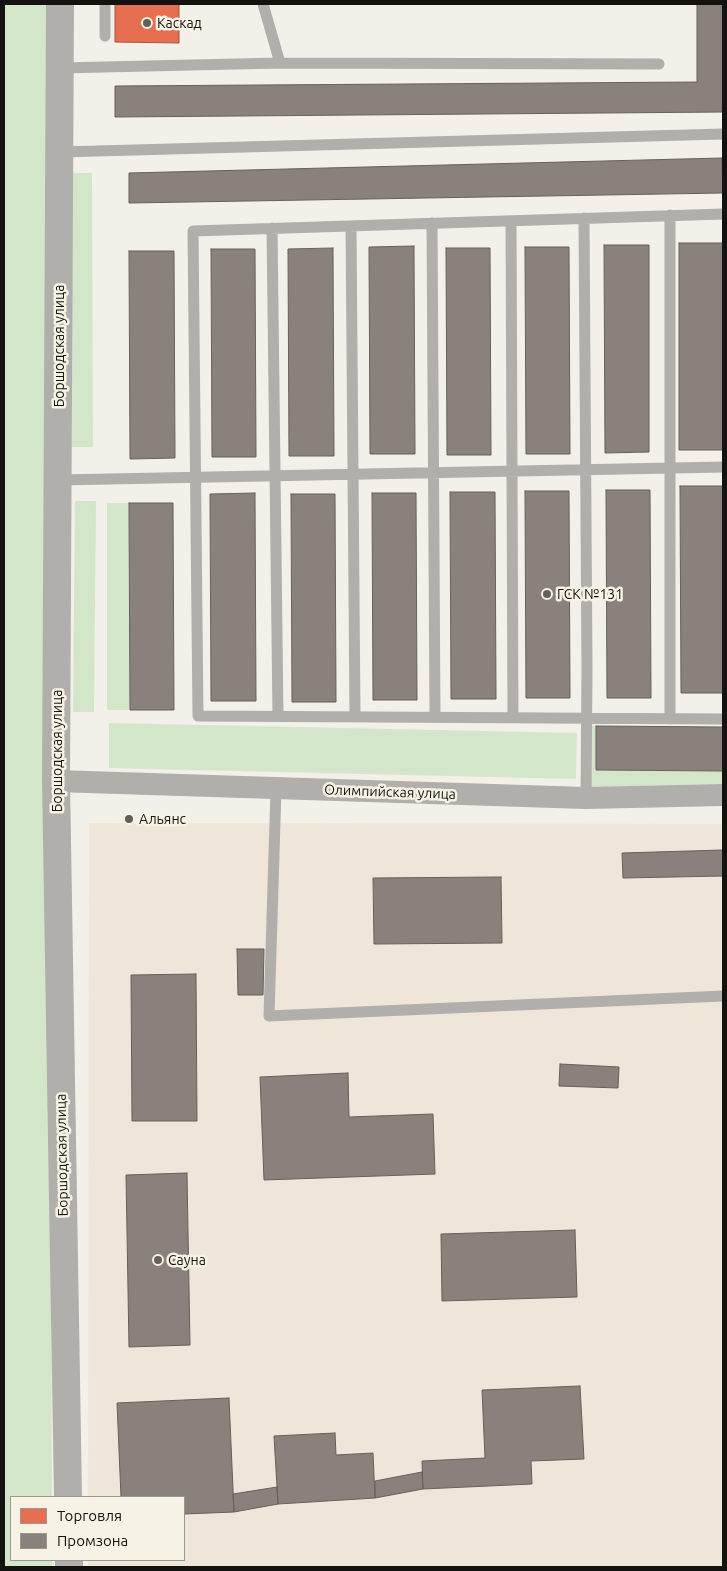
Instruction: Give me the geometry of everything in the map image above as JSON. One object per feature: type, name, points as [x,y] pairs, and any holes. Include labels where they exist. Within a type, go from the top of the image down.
[{"type":"street","name":"Боршодская улица","points":[[60,4],[56,781],[68,1496]]},
{"type":"street","name":"Олимпийская улица","points":[[56,781],[586,798],[723,795]]},
{"type":"lane","points":[[105,36],[106,4]]},
{"type":"lane","points":[[263,4],[280,63]]},
{"type":"lane","points":[[60,68],[280,63],[659,64]]},
{"type":"lane","points":[[60,152],[723,134]]},
{"type":"lane","points":[[723,214],[193,231],[198,716],[587,719],[723,718]]},
{"type":"lane","points":[[670,215],[670,719]]},
{"type":"lane","points":[[584,218],[586,798]]},
{"type":"lane","points":[[511,221],[513,718]]},
{"type":"lane","points":[[432,223],[435,717]]},
{"type":"lane","points":[[351,226],[355,717]]},
{"type":"lane","points":[[272,228],[278,716]]},
{"type":"lane","points":[[58,480],[723,466]]},
{"type":"lane","points":[[276,789],[269,1016],[723,996]]},
{"type":"shaded area","points":[[89,823],[723,824],[723,1567],[88,1567],[88,1561],[185,1561],[185,1496],[88,1496]]},
{"type":"green space","points":[[4,4],[52,4],[48,508],[52,1496],[10,1496],[10,1561],[52,1561],[52,1567],[4,1567]]},
{"type":"green space","points":[[71,173],[92,173],[93,447],[72,447]]},
{"type":"green space","points":[[75,501],[96,501],[94,712],[73,712]]},
{"type":"green space","points":[[107,503],[129,503],[130,710],[107,710]]},
{"type":"green space","points":[[109,723],[577,733],[576,779],[109,768]]},
{"type":"green space","points":[[591,726],[596,726],[596,770],[723,771],[723,784],[590,787]]},
{"type":"building: Торговля","name":"Каскад","points":[[115,4],[179,4],[179,43],[115,42]]},
{"type":"building: Промзона","points":[[697,4],[723,4],[723,112],[115,117],[115,86],[697,82]]},
{"type":"building: Промзона","points":[[722,158],[723,193],[129,203],[129,173]]},
{"type":"building: Промзона","points":[[679,243],[723,243],[723,450],[679,450]]},
{"type":"building: Промзона","points":[[604,245],[649,245],[649,452],[605,453]]},
{"type":"building: Промзона","points":[[414,246],[415,454],[370,454],[369,247]]},
{"type":"building: Промзона","points":[[525,247],[569,247],[570,454],[526,454]]},
{"type":"building: Промзона","points":[[333,248],[334,456],[289,456],[288,249]]},
{"type":"building: Промзона","points":[[446,248],[490,248],[491,455],[447,455]]},
{"type":"building: Промзона","points":[[211,249],[255,249],[256,457],[212,457]]},
{"type":"building: Промзона","points":[[129,251],[174,251],[175,458],[130,459]]},
{"type":"building: Промзона","points":[[680,486],[723,486],[723,693],[681,693]]},
{"type":"building: Промзона","points":[[606,490],[650,490],[651,698],[607,698]]},
{"type":"building: Промзона","name":"ГСК №131","points":[[525,491],[569,491],[570,698],[526,698]]},
{"type":"building: Промзона","points":[[450,492],[495,492],[496,699],[451,699]]},
{"type":"building: Промзона","points":[[255,493],[256,701],[211,701],[210,494]]},
{"type":"building: Промзона","points":[[372,493],[416,493],[417,700],[373,700]]},
{"type":"building: Промзона","points":[[291,494],[335,494],[336,702],[292,702]]},
{"type":"building: Промзона","points":[[129,503],[173,503],[174,710],[130,710]]},
{"type":"building: Промзона","points":[[596,726],[723,727],[723,771],[596,770]]},
{"type":"building: Промзона","points":[[723,850],[723,876],[623,878],[622,853]]},
{"type":"building: Промзона","points":[[501,877],[502,943],[374,944],[373,878]]},
{"type":"building: Промзона","points":[[237,949],[264,949],[263,995],[238,995]]},
{"type":"building: Промзона","points":[[196,974],[197,1121],[132,1121],[131,975]]},
{"type":"building: Промзона","points":[[560,1064],[619,1067],[618,1088],[559,1086]]},
{"type":"building: Промзона","points":[[348,1073],[349,1117],[433,1114],[435,1174],[264,1180],[260,1077]]},
{"type":"building: Промзона","name":"Сауна","points":[[187,1173],[190,1345],[129,1347],[126,1175]]},
{"type":"building: Промзона","points":[[575,1230],[577,1297],[442,1301],[441,1234]]},
{"type":"building: Промзона","points":[[580,1386],[584,1459],[531,1461],[532,1484],[423,1489],[422,1461],[485,1458],[482,1390]]},
{"type":"building: Промзона","points":[[229,1398],[234,1512],[185,1514],[185,1496],[121,1496],[117,1403]]},
{"type":"building: Промзона","points":[[335,1433],[336,1455],[373,1453],[375,1498],[278,1504],[274,1436]]},
{"type":"building: Промзона","points":[[422,1472],[423,1489],[375,1498],[375,1481]]},
{"type":"building: Промзона","points":[[277,1487],[278,1504],[234,1512],[233,1494]]},
{"type":"place","name":"Каскад","points":[[147,23]]},
{"type":"place","name":"ГСК №131","points":[[547,594]]},
{"type":"place","name":"Альянс","points":[[129,819]]},
{"type":"place","name":"Сауна","points":[[158,1260]]}]
